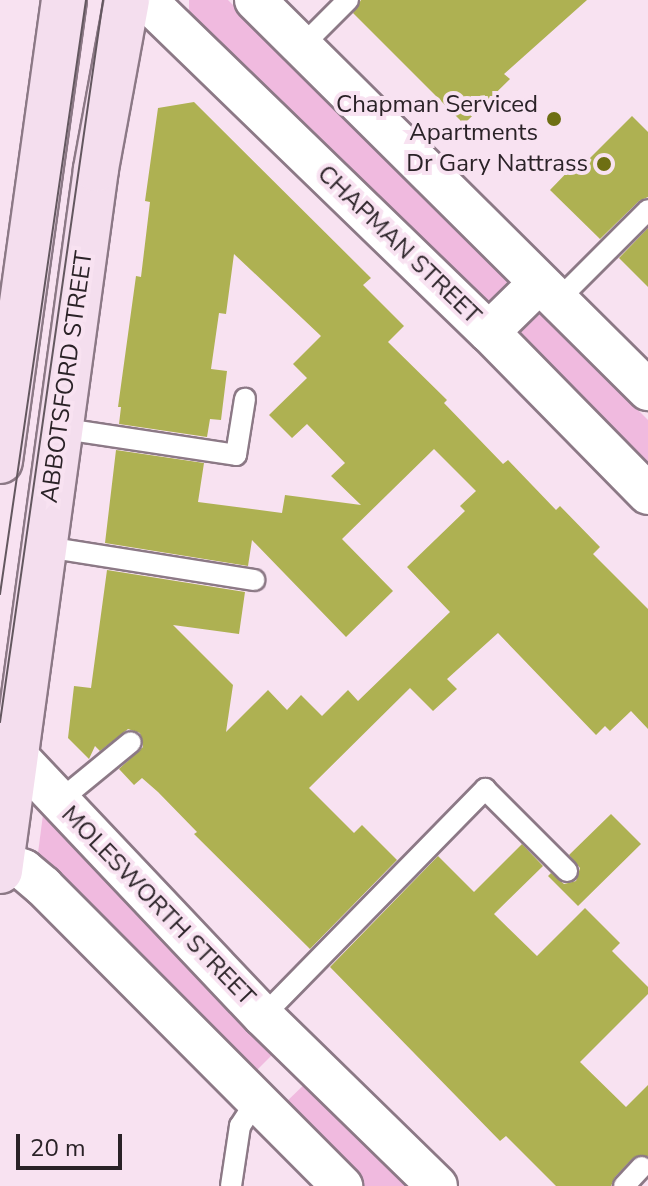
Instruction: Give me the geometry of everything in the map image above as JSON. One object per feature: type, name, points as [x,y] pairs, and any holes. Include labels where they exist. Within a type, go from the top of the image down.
[{"type":"street","points":[[0,461],[64,0]]},
{"type":"street","name":"ABBOTSFORD STREET","points":[[1,865],[8,751],[46,547],[58,428],[98,151],[127,0]]},
{"type":"street","name":"CHAPMAN STREET","points":[[146,0],[489,332],[648,494]]},
{"type":"street","points":[[255,0],[648,390]]},
{"type":"street","points":[[489,332],[549,291]]},
{"type":"street","name":"MOLESWORTH STREET","points":[[8,751],[263,1016],[437,1186]]},
{"type":"street","points":[[1,865],[24,870],[43,886],[342,1186]]},
{"type":"street","points":[[257,1100],[303,1052]]},
{"type":"lane","points":[[302,46],[348,0]]},
{"type":"lane","points":[[549,291],[648,210]]},
{"type":"lane","points":[[58,428],[236,455],[245,399]]},
{"type":"lane","points":[[46,547],[254,580]]},
{"type":"lane","points":[[58,802],[131,742]]},
{"type":"lane","points":[[263,1016],[485,789],[567,871]]},
{"type":"lane","points":[[231,1186],[240,1126],[257,1100]]},
{"type":"lane","points":[[624,1186],[642,1167]]},
{"type":"shaded area","points":[[189,0],[228,0],[648,420],[648,472],[189,14]]},
{"type":"shaded area","points":[[44,807],[276,1051],[254,1073],[38,853]]},
{"type":"shaded area","points":[[311,1078],[418,1186],[364,1186],[283,1105]]},
{"type":"building","points":[[361,0],[587,0],[504,74],[510,79],[464,124],[353,13]]},
{"type":"building","points":[[194,102],[371,278],[363,285],[404,326],[388,342],[447,400],[444,403],[503,464],[508,460],[556,510],[560,506],[600,547],[593,554],[648,609],[648,729],[631,711],[610,731],[605,726],[596,735],[498,633],[447,679],[457,689],[433,711],[410,688],[309,788],[354,833],[362,825],[397,860],[310,949],[194,834],[197,832],[158,792],[142,778],[134,785],[119,769],[143,747],[140,733],[128,729],[100,751],[95,746],[89,759],[68,738],[74,686],[91,688],[107,570],[245,592],[239,634],[173,625],[233,685],[226,732],[268,690],[287,710],[301,695],[322,716],[348,690],[358,701],[450,612],[407,567],[465,511],[460,506],[476,491],[434,449],[342,539],[393,591],[346,637],[252,540],[248,566],[105,543],[116,450],[204,463],[198,502],[282,513],[285,495],[361,505],[331,476],[345,463],[307,424],[292,438],[269,415],[307,378],[293,364],[321,336],[234,254],[226,314],[219,313],[211,369],[227,371],[221,420],[210,419],[207,437],[119,424],[121,407],[118,407],[136,276],[141,277],[150,202],[145,201],[158,108]]},
{"type":"building","points":[[632,116],[648,132],[648,197],[639,201],[600,239],[550,190],[577,162],[582,166]]},
{"type":"building","points":[[648,228],[648,287],[619,258]]},
{"type":"building","points":[[611,814],[641,844],[578,906],[548,876],[551,873],[564,884],[576,881],[580,868],[569,855]]},
{"type":"building","points":[[522,844],[543,866],[494,914],[537,956],[585,908],[620,943],[612,951],[648,987],[648,994],[580,1062],[626,1107],[648,1085],[648,1156],[633,1158],[615,1177],[611,1186],[556,1186],[506,1136],[500,1141],[330,967],[438,856],[474,892]]},
{"type":"tram line","points":[[0,594],[86,0]]},
{"type":"tram line","points":[[0,722],[103,0]]},
{"type":"place","name":"Chapman Serviced Apartments","points":[[554,119]]},
{"type":"place","name":"Dr Gary Nattrass","points":[[604,164]]}]
